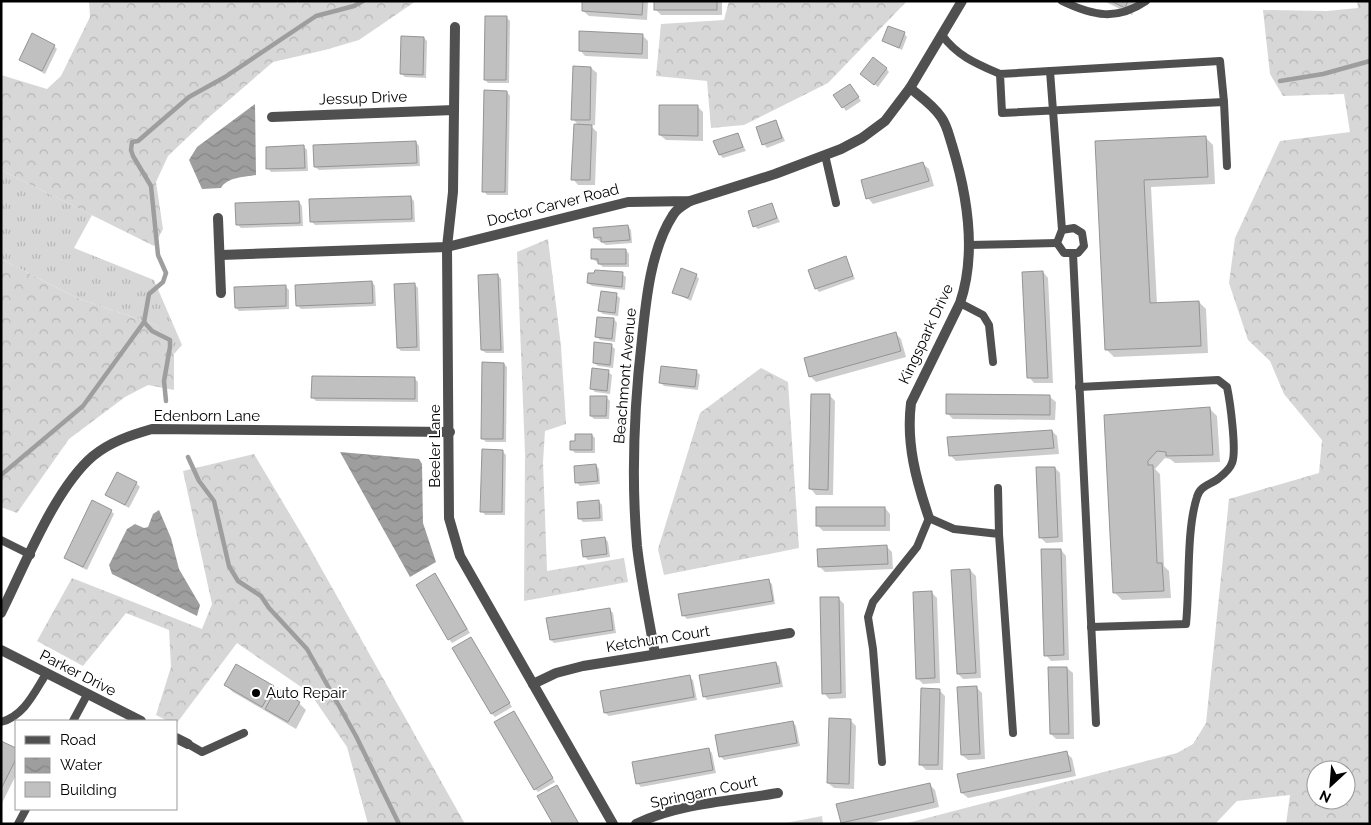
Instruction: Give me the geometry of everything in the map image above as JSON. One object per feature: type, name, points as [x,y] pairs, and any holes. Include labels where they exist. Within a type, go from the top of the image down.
[{"type":"street","name":"Doctor Carver Road","points":[[221,255],[447,247],[628,202],[690,201],[767,177],[825,155],[862,138],[885,120],[910,88],[962,1]]},
{"type":"street","name":"Beeler Lane","points":[[455,26],[453,192],[447,247],[450,432],[449,518],[460,556],[613,824]]},
{"type":"street","name":"Kingspark Drive","points":[[910,88],[933,107],[945,123],[960,174],[966,209],[968,245],[966,286],[960,303],[911,403],[909,420],[913,467],[929,518]]},
{"type":"street","name":"Jessup Drive","points":[[272,117],[454,110]]},
{"type":"street","name":"Beachmont Avenue","points":[[654,654],[637,546],[634,449],[637,384],[649,280],[659,248],[673,215],[680,206],[690,201]]},
{"type":"street","points":[[218,218],[222,293]]},
{"type":"street","name":"Edenborn Lane","points":[[1,613],[72,477],[94,455],[123,438],[152,429],[450,432]]},
{"type":"street","name":"Ketchum Court","points":[[533,684],[565,670],[790,633]]},
{"type":"street","name":"Parker Drive","points":[[1,650],[139,720]]},
{"type":"street","points":[[178,739],[188,744]]},
{"type":"street","name":"Springarn Court","points":[[636,824],[658,815],[683,809],[778,793]]},
{"type":"lane","points":[[1062,1],[1089,11],[1113,15],[1131,11],[1146,1]]},
{"type":"lane","points":[[942,35],[950,46],[971,62],[1000,74],[1220,61],[1227,166]]},
{"type":"lane","points":[[1050,71],[1062,230],[1057,242]]},
{"type":"lane","points":[[1000,74],[1002,113],[1052,109],[1224,102]]},
{"type":"lane","points":[[825,155],[836,203]]},
{"type":"lane","points":[[1057,242],[1064,253],[1073,254],[1084,246],[1084,237],[1074,228],[1062,230]]},
{"type":"lane","points":[[968,245],[1057,242]]},
{"type":"lane","points":[[1073,254],[1096,723]]},
{"type":"lane","points":[[960,303],[982,314],[989,325],[993,362]]},
{"type":"lane","points":[[1079,388],[1218,380],[1228,387],[1233,450],[1233,462],[1227,471],[1216,480],[1206,484],[1197,495],[1190,554],[1186,624],[1091,627]]},
{"type":"lane","points":[[998,488],[999,534],[1013,733]]},
{"type":"lane","points":[[882,762],[873,649],[868,617],[873,602],[917,547],[929,518],[954,529],[999,534]]},
{"type":"lane","points":[[1,540],[31,554]]},
{"type":"lane","points":[[1,722],[12,719],[22,710],[46,674]]},
{"type":"lane","points":[[74,720],[87,695]]},
{"type":"lane","points":[[188,744],[202,752],[244,733]]},
{"type":"lane","points":[[18,824],[25,810]]},
{"type":"green space","points":[[89,1],[292,1],[297,3],[300,1],[416,1],[359,40],[273,62],[208,118],[168,156],[156,182],[163,229],[154,246],[1,170],[1,75],[47,89],[61,76],[90,17]]},
{"type":"green space","points":[[729,1],[907,1],[828,83],[744,125],[711,128],[707,81],[656,76],[661,24],[724,20]]},
{"type":"green space","points":[[1357,1],[1370,1],[1370,824],[1286,824],[1290,795],[1237,801],[1215,824],[904,824],[1177,753],[1193,744],[1206,723],[1229,499],[1319,473],[1322,440],[1284,394],[1270,361],[1248,340],[1229,283],[1235,238],[1280,141],[1350,132],[1344,94],[1283,96],[1270,74],[1263,10],[1327,11],[1358,8]]},
{"type":"green space","points":[[1,170],[92,215],[74,248],[154,280],[182,345],[174,354],[156,325],[77,298],[1,259]]},
{"type":"green space","points":[[548,239],[561,346],[566,424],[545,431],[543,462],[547,571],[624,558],[628,582],[524,601],[525,453],[517,252]]},
{"type":"green space","points":[[1,259],[77,298],[156,325],[174,354],[174,390],[148,385],[125,397],[69,439],[17,513],[1,507]]},
{"type":"green space","points":[[761,368],[788,382],[799,548],[664,575],[658,549],[700,413]]},
{"type":"green space","points":[[254,454],[307,543],[465,824],[368,824],[347,747],[310,693],[237,643],[178,721],[166,720],[156,715],[171,667],[169,630],[126,613],[83,666],[37,641],[72,578],[202,629],[212,604],[183,471]]},
{"type":"green space","points":[[822,816],[823,824],[781,824]]},
{"type":"water","points":[[255,104],[256,175],[232,180],[221,188],[202,189],[189,160],[197,147]]},
{"type":"water","points":[[340,452],[419,459],[422,464],[423,523],[436,562],[410,577]]},
{"type":"water","points":[[159,510],[171,538],[179,569],[200,605],[197,616],[112,574],[109,565],[127,529],[135,524],[144,528],[148,527],[153,514]]},
{"type":"building","points":[[582,1],[643,1],[642,15],[582,11]]},
{"type":"building","points":[[654,1],[717,1],[717,10],[654,10]]},
{"type":"building","points":[[1111,1],[1128,1],[1125,8]]},
{"type":"building","points":[[485,16],[507,16],[506,80],[484,80]]},
{"type":"building","points":[[888,26],[905,32],[899,48],[882,41]]},
{"type":"building","points":[[579,31],[643,34],[642,54],[579,51]]},
{"type":"building","points":[[32,33],[55,45],[42,71],[19,60]]},
{"type":"building","points":[[401,36],[424,37],[423,75],[400,74]]},
{"type":"building","points":[[873,57],[887,68],[874,85],[860,74]]},
{"type":"building","points":[[573,66],[591,67],[590,120],[571,120]]},
{"type":"building","points":[[850,84],[859,97],[842,108],[833,95]]},
{"type":"building","points":[[484,90],[507,91],[505,192],[482,192]]},
{"type":"building","points":[[659,105],[698,105],[698,136],[659,135]]},
{"type":"building","points":[[776,120],[782,138],[762,145],[756,127]]},
{"type":"building","points":[[574,124],[592,125],[590,180],[571,180]]},
{"type":"building","points":[[738,133],[743,147],[719,155],[713,141]]},
{"type":"building","points":[[1206,136],[1208,177],[1144,180],[1150,303],[1199,301],[1201,346],[1105,350],[1095,141]]},
{"type":"building","points":[[416,141],[417,163],[314,167],[313,145]]},
{"type":"building","points":[[304,145],[305,168],[266,169],[266,147]]},
{"type":"building","points":[[923,162],[929,181],[866,199],[861,180]]},
{"type":"building","points":[[411,196],[412,219],[310,222],[309,199]]},
{"type":"building","points":[[299,201],[300,223],[236,225],[235,203]]},
{"type":"building","points":[[772,203],[777,218],[753,227],[748,211]]},
{"type":"building","points":[[628,225],[630,240],[601,242],[601,237],[594,238],[593,228]]},
{"type":"building","points":[[591,249],[626,249],[626,264],[598,264],[598,259],[591,259]]},
{"type":"building","points":[[846,256],[853,276],[815,289],[808,270]]},
{"type":"building","points":[[681,268],[697,274],[688,298],[672,293]]},
{"type":"building","points":[[595,270],[623,272],[622,287],[587,283],[588,273],[594,273]]},
{"type":"building","points":[[1043,271],[1048,378],[1027,378],[1022,272]]},
{"type":"building","points":[[498,274],[501,350],[481,350],[478,275]]},
{"type":"building","points":[[372,281],[373,303],[296,306],[295,285]]},
{"type":"building","points":[[415,283],[417,347],[397,348],[394,284]]},
{"type":"building","points":[[286,285],[286,306],[235,308],[234,287]]},
{"type":"building","points":[[601,291],[617,293],[615,313],[598,311]]},
{"type":"building","points":[[597,317],[614,318],[612,339],[595,337]]},
{"type":"building","points":[[896,332],[901,351],[809,377],[804,358]]},
{"type":"building","points":[[594,342],[612,344],[610,365],[593,363]]},
{"type":"building","points":[[482,362],[504,363],[503,439],[481,439]]},
{"type":"building","points":[[661,366],[697,370],[695,387],[659,383]]},
{"type":"building","points":[[592,368],[609,370],[607,391],[590,389]]},
{"type":"building","points":[[312,376],[415,377],[415,399],[311,398]]},
{"type":"building","points":[[811,394],[830,394],[828,490],[809,489]]},
{"type":"building","points":[[946,394],[1050,395],[1050,415],[946,414]]},
{"type":"building","points":[[590,396],[607,396],[606,416],[590,416]]},
{"type":"building","points":[[1210,407],[1213,455],[1166,456],[1166,452],[1157,451],[1148,461],[1148,465],[1153,465],[1157,563],[1162,563],[1164,591],[1113,593],[1104,415]]},
{"type":"building","points":[[1052,430],[1054,448],[949,456],[947,437]]},
{"type":"building","points":[[575,434],[592,434],[592,450],[570,450],[570,441],[575,441]]},
{"type":"building","points":[[482,449],[503,450],[502,512],[480,512]]},
{"type":"building","points":[[596,464],[598,481],[575,483],[574,466]]},
{"type":"building","points":[[1036,467],[1055,467],[1058,537],[1039,538]]},
{"type":"building","points":[[117,472],[137,482],[125,505],[105,495]]},
{"type":"building","points":[[92,500],[112,510],[83,567],[64,558]]},
{"type":"building","points":[[599,500],[600,518],[578,519],[577,502]]},
{"type":"building","points":[[816,507],[885,507],[885,526],[816,526]]},
{"type":"building","points":[[605,537],[607,554],[583,557],[581,540]]},
{"type":"building","points":[[887,545],[888,564],[818,567],[817,549]]},
{"type":"building","points":[[1041,549],[1061,549],[1064,655],[1044,656]]},
{"type":"building","points":[[970,569],[976,673],[957,674],[951,570]]},
{"type":"building","points":[[435,573],[467,629],[448,640],[416,585]]},
{"type":"building","points":[[769,579],[773,601],[682,616],[678,594]]},
{"type":"building","points":[[932,591],[935,678],[916,679],[913,592]]},
{"type":"building","points":[[820,597],[839,597],[841,693],[822,694]]},
{"type":"building","points":[[610,608],[613,630],[550,640],[546,618]]},
{"type":"building","points":[[471,637],[510,703],[491,714],[452,648]]},
{"type":"building","points":[[776,662],[780,683],[703,697],[699,675]]},
{"type":"building","points":[[236,664],[274,686],[262,707],[224,685]]},
{"type":"building","points":[[1048,667],[1067,667],[1069,734],[1050,734]]},
{"type":"building","points":[[690,675],[694,697],[604,713],[600,691]]},
{"type":"building","points":[[977,686],[980,754],[961,755],[957,687]]},
{"type":"building","points":[[277,688],[300,702],[288,722],[265,709]]},
{"type":"building","points":[[921,688],[940,689],[938,765],[919,765]]},
{"type":"building","points":[[514,711],[553,778],[534,790],[494,722]]},
{"type":"building","points":[[829,718],[851,719],[849,784],[827,783]]},
{"type":"building","points":[[793,721],[797,743],[719,757],[715,735]]},
{"type":"building","points":[[1,741],[15,748],[15,761],[1,789]]},
{"type":"building","points":[[709,748],[713,770],[636,784],[632,762]]},
{"type":"building","points":[[1067,751],[1071,771],[961,793],[957,774]]},
{"type":"building","points":[[930,783],[934,802],[841,823],[836,804]]},
{"type":"building","points":[[557,785],[579,824],[553,824],[537,796]]},
{"type":"waterway","points":[[1,475],[83,406],[144,322],[149,294],[163,282],[166,273],[158,255],[151,186],[133,156],[131,150],[132,142],[138,141],[189,97],[225,77],[316,16],[354,6],[363,1]]},
{"type":"waterway","points":[[1280,81],[1323,74],[1370,61]]},
{"type":"waterway","points":[[144,322],[152,331],[170,340],[164,381],[166,401]]},
{"type":"waterway","points":[[188,457],[199,481],[214,501],[229,566],[238,581],[261,596],[269,608],[307,649],[356,736],[399,824]]},
{"type":"place","name":"Auto Repair","points":[[256,693]]}]
